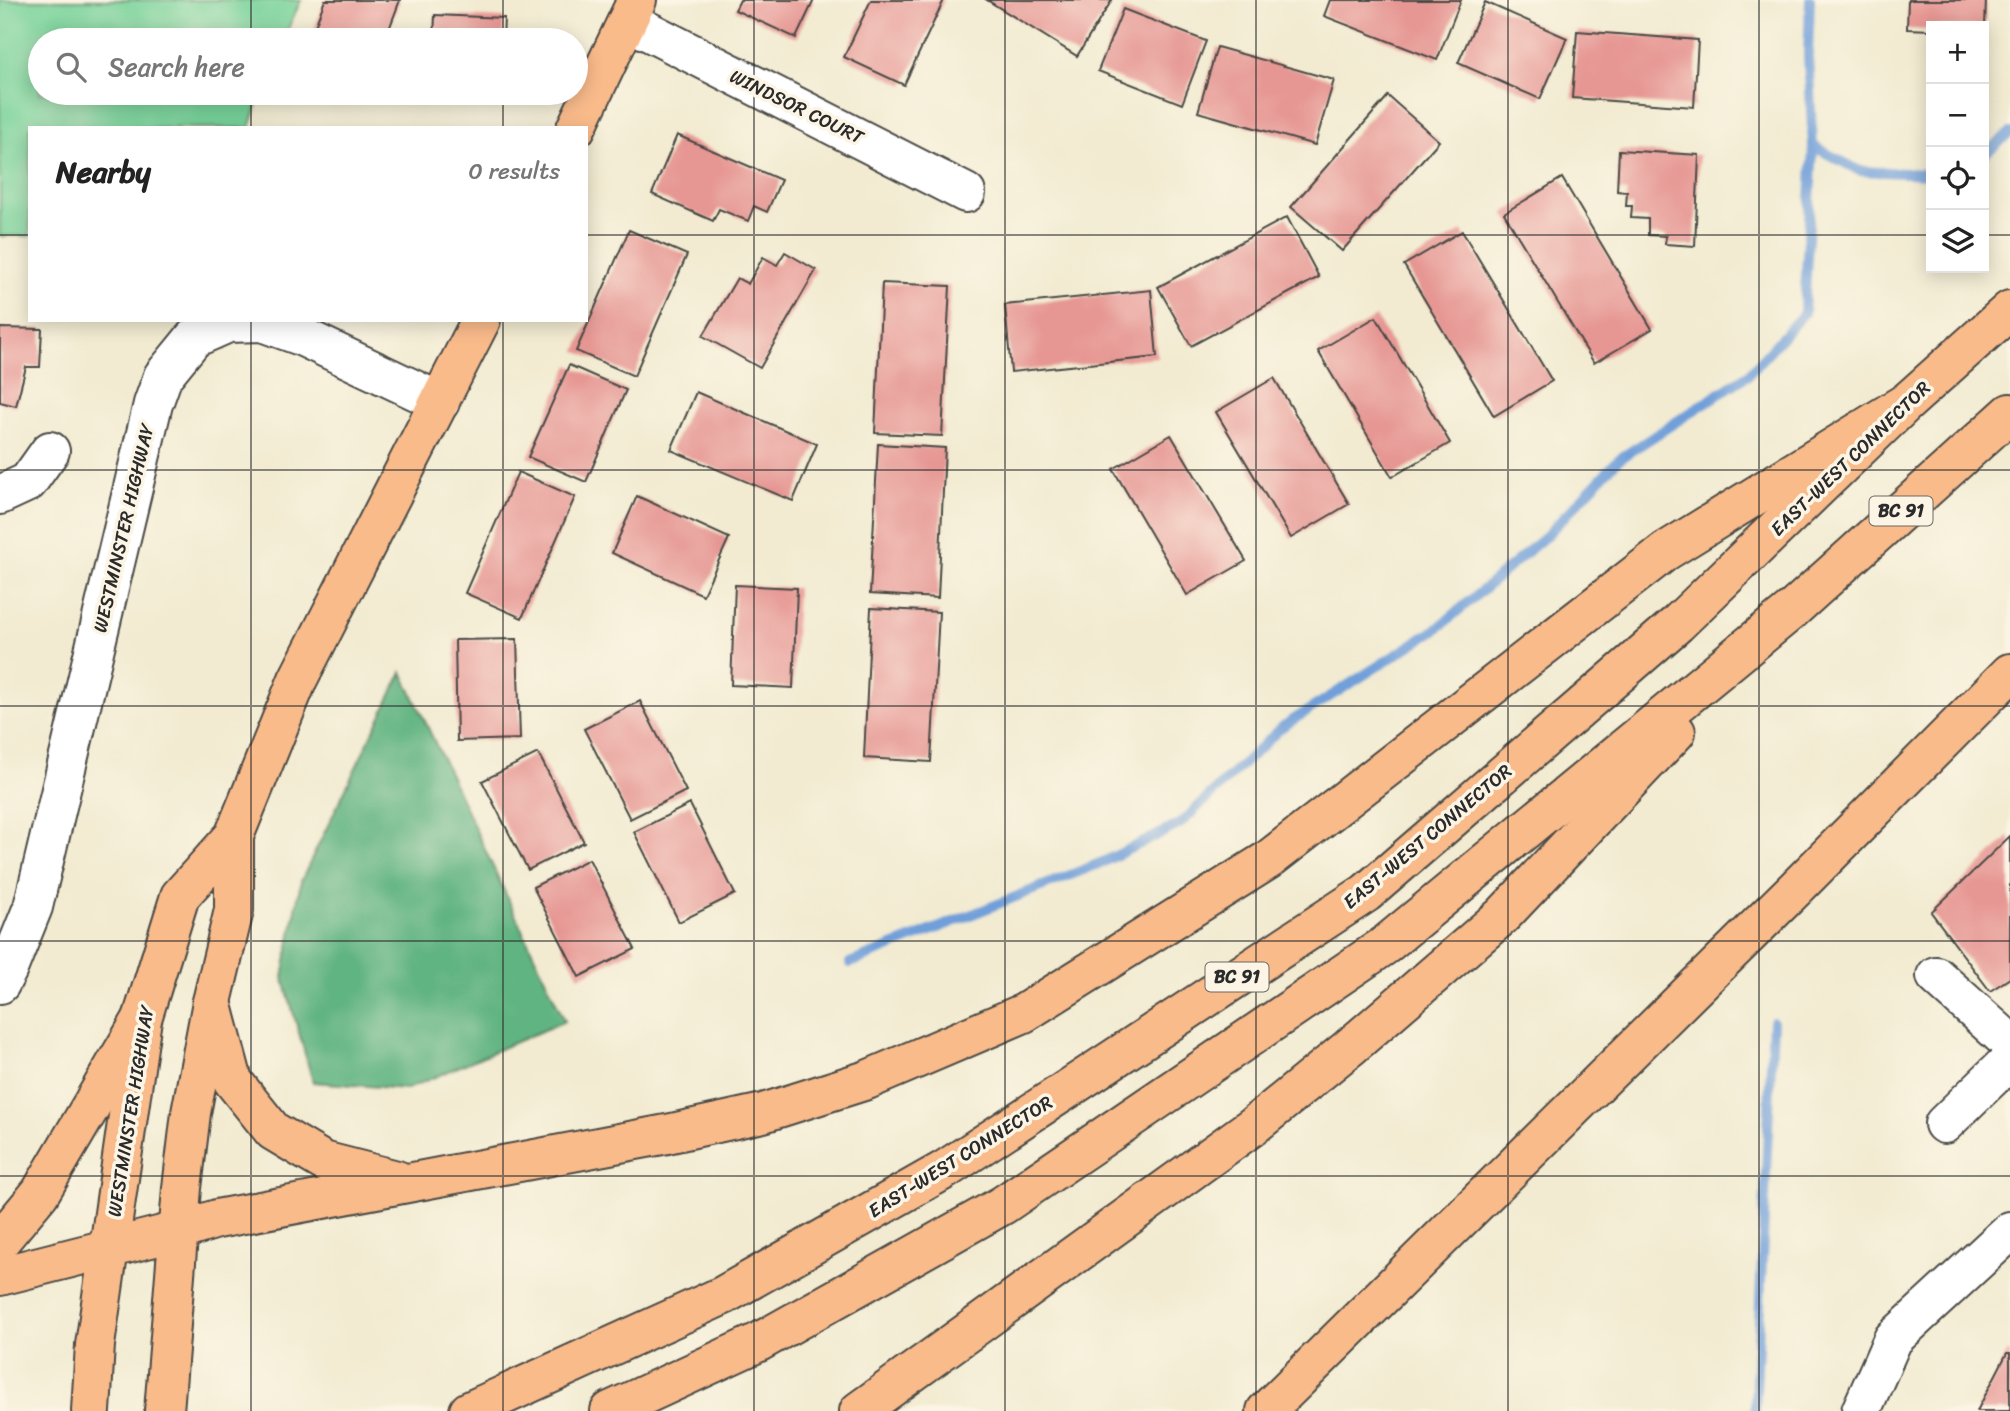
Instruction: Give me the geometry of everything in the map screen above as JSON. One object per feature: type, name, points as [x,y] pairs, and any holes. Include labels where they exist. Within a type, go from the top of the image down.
[{"type":"main road","points":[[588,103],[633,10]]},
{"type":"main road","points":[[577,126],[587,105]]},
{"type":"main road","name":"EAST-WEST CONNECTOR","points":[[468,1411],[724,1295],[946,1169],[1366,893],[1677,624],[1907,402],[2010,310]]},
{"type":"main road","name":"WESTMINSTER HIGHWAY","points":[[91,1411],[95,1345],[142,1019],[180,896],[234,836],[298,679],[480,322]]},
{"type":"main road","points":[[0,1276],[217,1219],[667,1135],[763,1113],[867,1080],[1024,1013],[1268,860],[1666,551],[1907,402]]},
{"type":"main road","name":"BC 91","points":[[610,1411],[760,1342],[1003,1205],[1384,946],[1792,610],[2010,413]]},
{"type":"main road","points":[[859,1411],[1252,1126],[1349,1048],[1502,916],[1792,610]]},
{"type":"main road","points":[[1266,1411],[2010,673]]},
{"type":"main road","name":"WESTMINSTER HIGHWAY","points":[[164,1411],[178,1231],[191,1113],[212,1002],[234,910],[234,836]]},
{"type":"main road","points":[[212,1002],[233,1081],[273,1130],[323,1161],[410,1183]]},
{"type":"main road","points":[[0,1241],[40,1193],[142,1019]]},
{"type":"street","name":"WINDSOR COURT","points":[[633,10],[966,193]]},
{"type":"street","name":"WESTMINSTER HIGHWAY","points":[[0,984],[33,907],[153,404],[163,376],[194,338],[228,323],[262,322],[301,336],[440,402]]},
{"type":"street","points":[[0,495],[28,482],[50,451]]},
{"type":"street","points":[[1936,976],[2010,1043]]},
{"type":"street","points":[[1944,1124],[2010,1060]]},
{"type":"street","points":[[1861,1411],[1893,1339],[2010,1231]]},
{"type":"green space","points":[[0,0],[301,0],[288,28],[28,28],[28,105],[257,105],[251,126],[28,126],[28,236],[0,236]]},
{"type":"green space","points":[[402,672],[565,1021],[407,1089],[313,1082],[283,977],[301,881]]},
{"type":"building","points":[[325,0],[400,0],[390,28],[314,28]]},
{"type":"building","points":[[740,0],[814,0],[796,38],[735,10]]},
{"type":"building","points":[[871,0],[944,0],[904,85],[844,57]]},
{"type":"building","points":[[987,0],[1112,0],[1077,56]]},
{"type":"building","points":[[1330,0],[1461,0],[1437,60],[1324,16]]},
{"type":"building","points":[[1908,0],[1986,0],[1985,21],[1926,21],[1926,30],[1907,29]]},
{"type":"building","points":[[1485,2],[1567,38],[1540,99],[1458,63]]},
{"type":"building","points":[[1123,9],[1206,41],[1182,104],[1098,71]]},
{"type":"building","points":[[435,15],[504,18],[504,28],[434,28]]},
{"type":"building","points":[[1577,31],[1698,40],[1694,107],[1572,98]]},
{"type":"building","points":[[1217,47],[1334,80],[1315,145],[1198,112]]},
{"type":"building","points":[[1388,96],[1439,141],[1342,251],[1291,207]]},
{"type":"building","points":[[677,135],[781,180],[767,212],[754,206],[748,221],[719,209],[713,221],[652,194]]},
{"type":"building","points":[[1619,150],[1699,155],[1695,246],[1665,244],[1666,236],[1648,235],[1648,219],[1631,218],[1632,206],[1626,206],[1627,192],[1617,191]]},
{"type":"building","points":[[1562,178],[1652,329],[1594,363],[1504,213]]},
{"type":"building","points":[[1287,217],[1319,277],[1191,346],[1158,287]]},
{"type":"building","points":[[629,230],[687,255],[634,376],[576,351]]},
{"type":"building","points":[[1462,231],[1552,381],[1494,416],[1404,265]]},
{"type":"building","points":[[785,252],[816,270],[760,368],[703,336],[737,278],[748,284],[763,257],[777,265]]},
{"type":"building","points":[[882,283],[950,286],[942,436],[875,433]]},
{"type":"building","points":[[1151,290],[1157,357],[1011,372],[1005,305]]},
{"type":"building","points":[[1376,317],[1450,443],[1392,477],[1318,351]]},
{"type":"building","points":[[0,328],[42,329],[40,367],[26,367],[16,406],[0,402]]},
{"type":"building","points":[[569,365],[626,390],[586,482],[528,457]]},
{"type":"building","points":[[1274,378],[1349,504],[1291,538],[1216,412]]},
{"type":"building","points":[[696,392],[817,444],[793,501],[671,450]]},
{"type":"building","points":[[1171,435],[1246,561],[1187,595],[1113,469]]},
{"type":"building","points":[[878,444],[945,448],[938,598],[870,594]]},
{"type":"building","points":[[518,472],[575,497],[522,618],[465,593]]},
{"type":"building","points":[[637,496],[729,538],[703,595],[612,553]]},
{"type":"building","points":[[735,585],[797,588],[793,688],[731,685]]},
{"type":"building","points":[[871,608],[939,612],[931,762],[864,758]]},
{"type":"building","points":[[517,639],[520,739],[457,741],[455,640]]},
{"type":"building","points":[[640,701],[686,791],[630,819],[584,729]]},
{"type":"building","points":[[538,753],[584,842],[528,870],[482,781]]},
{"type":"building","points":[[690,804],[735,894],[679,922],[634,832]]},
{"type":"building","points":[[2010,836],[2010,978],[1990,991],[1931,912]]},
{"type":"building","points":[[589,859],[635,949],[579,977],[533,887]]},
{"type":"building","points":[[2007,1353],[2010,1353],[2010,1411],[1977,1411]]},
{"type":"waterway","points":[[850,963],[1103,862],[1180,824],[1282,727],[1438,628],[1546,536],[1619,459],[1748,375],[1804,313],[1813,146],[1808,55],[1810,0]]},
{"type":"waterway","points":[[1989,150],[2010,133]]},
{"type":"waterway","points":[[1813,146],[1860,171],[1926,174]]},
{"type":"waterway","points":[[1755,1411],[1773,1022]]}]
